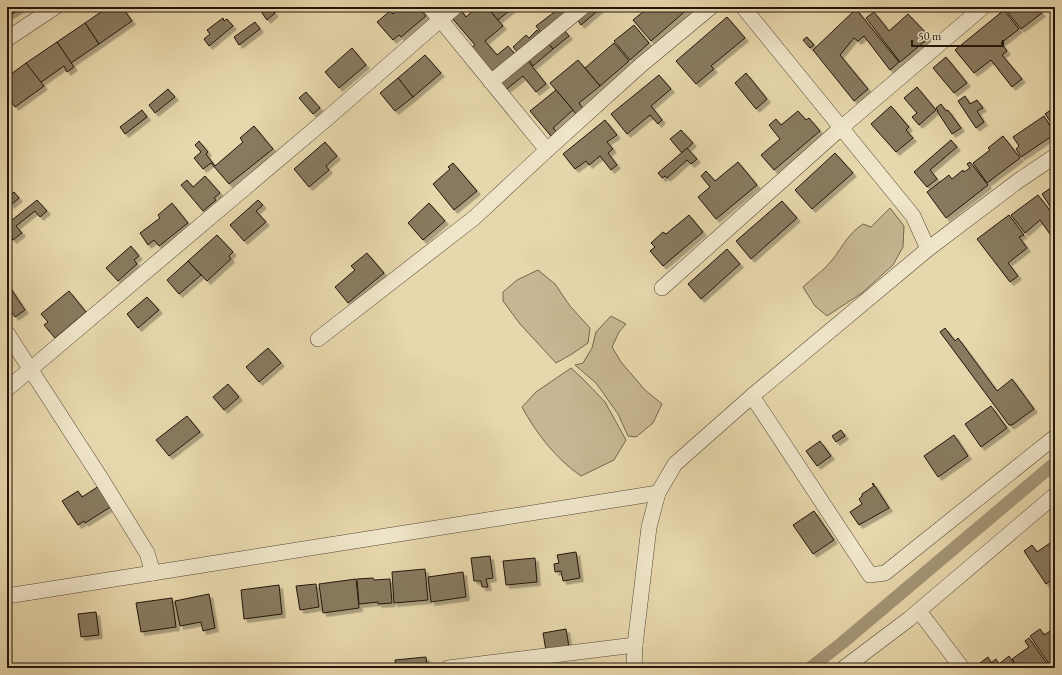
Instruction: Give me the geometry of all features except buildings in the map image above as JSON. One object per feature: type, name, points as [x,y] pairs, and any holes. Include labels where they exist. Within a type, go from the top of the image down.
[{"type":"street","points":[[7,38],[55,7]]},
{"type":"street","points":[[430,7],[547,150]]},
{"type":"street","points":[[7,389],[323,122],[455,7]]},
{"type":"street","points":[[491,82],[583,7]]},
{"type":"street","points":[[318,339],[474,218],[641,65],[710,7]]},
{"type":"street","points":[[743,7],[914,216],[928,249]]},
{"type":"street","points":[[662,288],[842,127],[983,7]]},
{"type":"street","points":[[634,668],[634,645],[649,526],[658,493],[675,464],[752,396],[928,249],[1018,181],[1055,156]]},
{"type":"street","points":[[7,333],[143,546],[147,553],[153,573]]},
{"type":"street","points":[[752,396],[870,574],[885,573],[1055,437]]},
{"type":"street","points":[[7,596],[658,493]]},
{"type":"street","points":[[844,668],[919,610],[1055,495]]},
{"type":"street","points":[[919,610],[962,668]]},
{"type":"street","points":[[448,668],[634,645]]},
{"type":"shaded area","points":[[890,208],[904,226],[903,247],[893,265],[862,293],[827,316],[815,306],[803,287],[830,263],[850,236],[858,228],[863,224],[871,227]]},
{"type":"shaded area","points":[[538,270],[555,284],[570,306],[590,328],[588,343],[556,363],[520,324],[503,301],[503,292],[517,280]]},
{"type":"shaded area","points":[[611,316],[626,324],[619,332],[612,347],[621,362],[645,390],[662,404],[653,423],[636,437],[628,436],[618,414],[596,383],[575,365],[583,363],[592,348],[596,332]]},
{"type":"shaded area","points":[[571,368],[605,402],[626,440],[614,460],[581,476],[563,462],[547,445],[522,407],[536,392]]},
{"type":"waterway","points":[[810,668],[842,643],[1055,463]]}]
